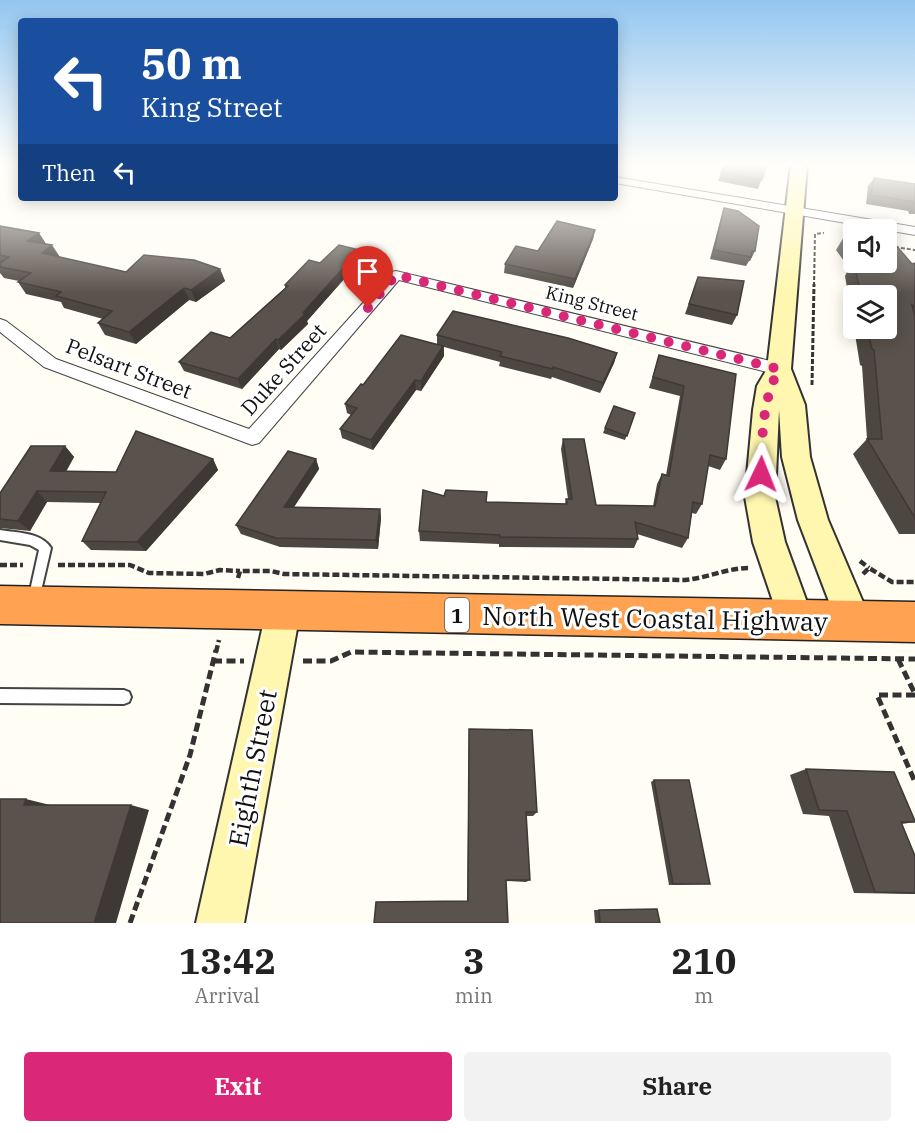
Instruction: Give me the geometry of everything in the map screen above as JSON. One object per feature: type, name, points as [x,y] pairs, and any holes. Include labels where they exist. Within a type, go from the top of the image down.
[{"type":"highway","name":"North West Coastal Highway","points":[[17,605],[283,612],[915,622]]},
{"type":"main road","points":[[795,207],[779,369],[770,386],[766,410],[760,497],[769,542],[795,619]]},
{"type":"main road","points":[[779,369],[792,405],[796,457],[813,520],[853,621]]},
{"type":"main road","name":"Eighth Street","points":[[220,923],[283,612]]},
{"type":"street","points":[[765,207],[843,220]]},
{"type":"street","points":[[897,229],[915,231]]},
{"type":"street","points":[[897,232],[915,245]]},
{"type":"street","name":"King Street","points":[[396,275],[779,369]]},
{"type":"street","name":"Duke Street","points":[[252,438],[396,275]]},
{"type":"street","name":"Pelsart Street","points":[[0,324],[50,363],[252,438]]},
{"type":"lane","points":[[0,535],[33,540],[45,548],[17,605]]},
{"type":"lane","points":[[0,696],[124,697]]},
{"type":"path","points":[[812,386],[815,234],[826,232]]},
{"type":"path","points":[[897,247],[915,250]]},
{"type":"path","points":[[852,556],[892,582],[915,582]]},
{"type":"path","points":[[0,565],[25,565]]},
{"type":"path","points":[[72,565],[130,565],[149,573],[204,574],[220,570],[271,571],[284,574],[674,579],[688,582],[701,580],[729,568],[741,568]]},
{"type":"path","points":[[861,576],[869,568]]},
{"type":"path","points":[[238,578],[240,571]]},
{"type":"path","points":[[331,661],[351,652],[915,659]]},
{"type":"path","points":[[898,659],[915,695],[877,695],[915,782]]},
{"type":"path","points":[[130,923],[190,755],[213,661]]},
{"type":"building","points":[[724,208],[738,211],[759,226],[755,251],[752,251],[751,257],[714,250]]},
{"type":"building","points":[[557,221],[595,230],[575,279],[505,264],[516,246],[538,251]]},
{"type":"building","points":[[0,226],[39,233],[27,241],[52,245],[42,253],[126,272],[144,255],[194,260],[220,269],[191,290],[184,288],[129,332],[98,323],[112,311],[56,296],[61,292],[18,282],[31,273],[0,267],[0,263],[9,257],[0,255]]},
{"type":"building","points":[[339,245],[371,253],[354,270],[343,268],[303,313],[305,314],[278,340],[276,339],[238,379],[179,362],[211,332],[230,338],[288,286],[285,285],[309,260],[320,263]]},
{"type":"building","points":[[897,246],[912,264],[915,263],[915,307],[912,305],[915,316],[915,518],[867,439],[882,439],[874,350],[870,339],[897,339],[897,285],[859,285],[856,273],[897,273]]},
{"type":"building","points":[[698,277],[744,281],[737,315],[689,304]]},
{"type":"building","points":[[453,311],[568,338],[617,353],[603,383],[553,367],[553,369],[500,356],[502,352],[437,335]]},
{"type":"building","points":[[401,335],[443,346],[421,381],[415,380],[371,440],[340,429],[357,408],[345,404],[361,384],[363,385]]},
{"type":"building","points":[[659,355],[736,374],[726,459],[710,455],[702,504],[693,502],[688,538],[635,522],[638,539],[500,537],[500,535],[419,531],[423,490],[444,496],[446,490],[487,492],[486,502],[567,504],[566,499],[572,499],[563,439],[584,439],[596,505],[655,506],[662,474],[669,476],[684,386],[653,377]]},
{"type":"building","points":[[614,406],[635,413],[627,436],[605,428]]},
{"type":"building","points":[[136,431],[213,459],[137,542],[82,541],[106,492],[37,491],[18,521],[0,519],[0,493],[31,446],[65,446],[50,471],[116,472]]},
{"type":"building","points":[[288,451],[316,459],[284,507],[380,509],[376,540],[276,538],[236,525]]},
{"type":"building","points":[[469,729],[532,730],[537,812],[526,812],[530,880],[506,880],[508,923],[374,923],[376,902],[468,901]]},
{"type":"building","points":[[806,769],[894,772],[915,821],[901,822],[915,856],[915,893],[875,892],[847,811],[819,810]]},
{"type":"building","points":[[654,780],[689,780],[710,884],[673,884]]},
{"type":"building","points":[[0,799],[26,799],[24,805],[131,805],[94,923],[0,923]]},
{"type":"building","points":[[657,909],[660,923],[600,923],[599,910]]},
{"type":"route","points":[[368,308],[396,275],[779,369],[770,386],[761,474]]}]
